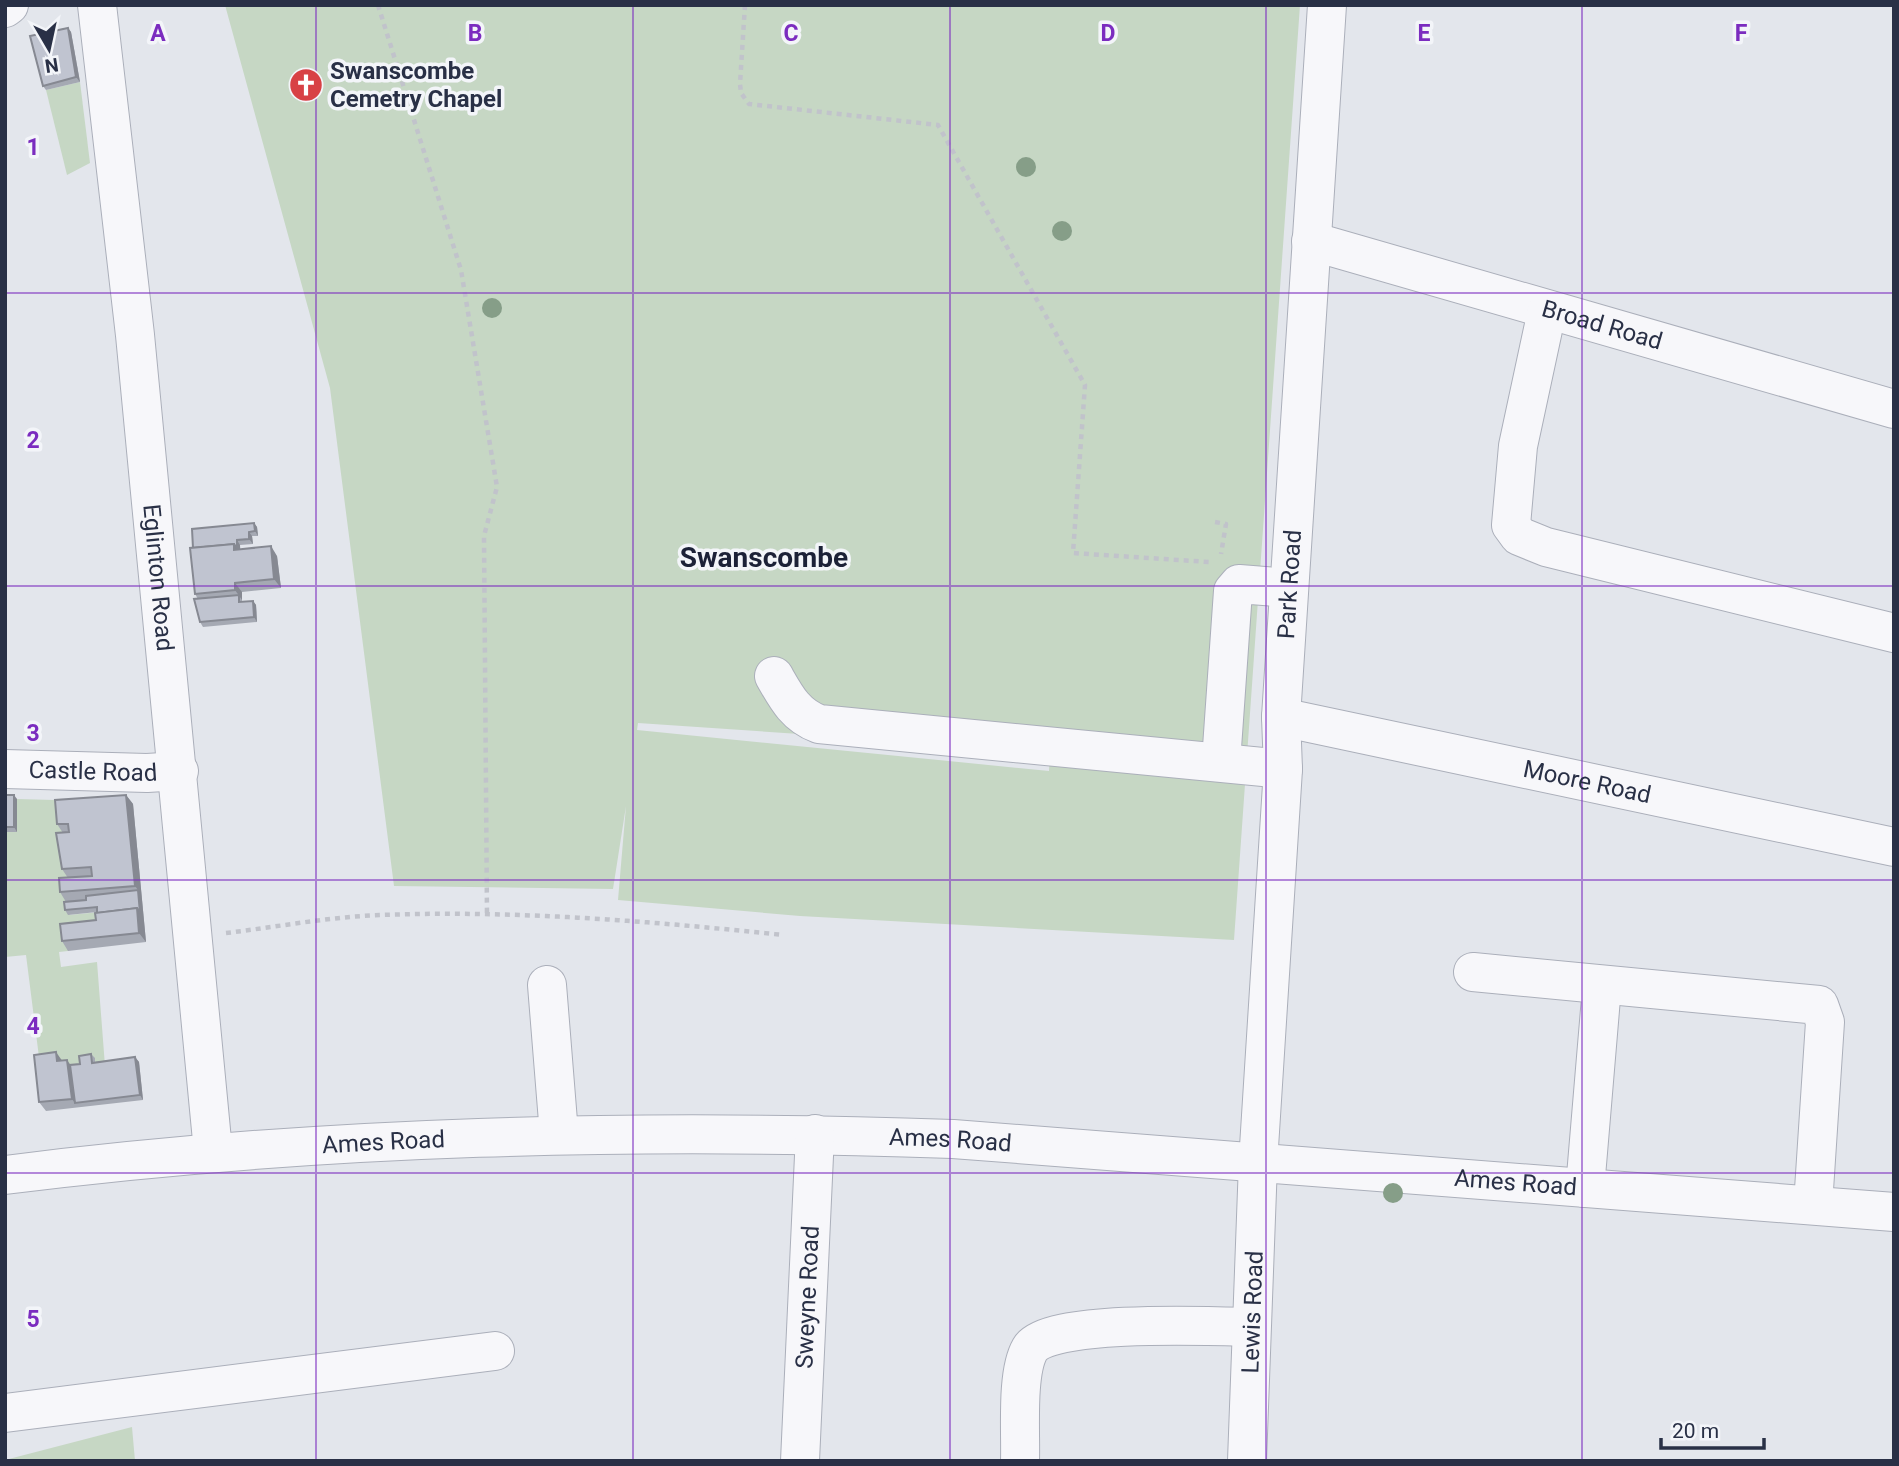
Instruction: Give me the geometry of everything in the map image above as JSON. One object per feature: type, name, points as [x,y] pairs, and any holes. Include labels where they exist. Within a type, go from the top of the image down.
[{"type":"street","name":"Eglinton Road","points":[[97,5],[135,335],[179,771],[213,1151]]},
{"type":"street","name":"Park Road","points":[[1258,1163],[1283,769],[1281,717],[1327,5]]},
{"type":"street","name":"Broad Road","points":[[1311,241],[1894,410]]},
{"type":"street","points":[[1547,311],[1518,446],[1511,525],[1519,536],[1546,547],[1894,632]]},
{"type":"street","points":[[1221,762],[1233,591],[1240,584],[1289,588]]},
{"type":"street","points":[[774,676],[792,707],[805,719],[819,724],[1283,769]]},
{"type":"street","name":"Moore Road","points":[[1281,717],[1894,847]]},
{"type":"street","name":"Castle Road","points":[[5,769],[147,774],[179,771]]},
{"type":"street","points":[[1473,972],[1819,1005],[1825,1022],[1812,1205]]},
{"type":"street","points":[[547,985],[559,1134]]},
{"type":"street","points":[[1585,1188],[1602,986]]},
{"type":"street","name":"Ames Road","points":[[5,1175],[213,1151],[559,1134],[815,1134],[953,1139],[1894,1212]]},
{"type":"street","name":"Sweyne Road","points":[[800,1461],[815,1134]]},
{"type":"street","name":"Lewis Road","points":[[1247,1461],[1258,1163]]},
{"type":"street","points":[[1020,1461],[1025,1363],[1032,1345],[1041,1338],[1079,1331],[1131,1327],[1251,1327]]},
{"type":"street","points":[[5,1413],[495,1351]]},
{"type":"path","points":[[378,5],[458,255],[497,487],[484,536],[487,916]]},
{"type":"path","points":[[744,5],[740,84],[741,93],[749,104],[938,125],[969,176],[1085,385],[1073,553],[1221,563]]},
{"type":"path","points":[[215,934],[376,915],[628,919],[783,935]]},
{"type":"green space","points":[[225,5],[1300,5],[1234,940],[800,916],[618,900],[626,806],[613,889],[394,886],[330,388]],"holes":[[[638,723],[1050,751],[1049,771],[637,730]]]},
{"type":"green space","points":[[80,82],[90,163],[67,175],[46,90]]},
{"type":"green space","points":[[17,799],[130,802],[68,878],[66,901],[89,900],[69,915],[100,912],[102,930],[68,951],[59,952],[61,967],[97,962],[105,1066],[96,1067],[94,1058],[75,1069],[40,1065],[26,955],[5,957],[5,832],[17,832]]},
{"type":"green space","points":[[132,1427],[135,1461],[5,1461],[5,1460]]},
{"type":"building","points":[[68,28],[76,77],[43,86],[30,36]]},
{"type":"building","points":[[254,523],[255,531],[249,532],[249,539],[237,540],[237,548],[234,544],[193,548],[192,529]]},
{"type":"building","points":[[234,544],[234,550],[271,546],[274,579],[235,583],[235,590],[195,594],[190,548]]},
{"type":"building","points":[[239,595],[239,602],[253,601],[254,617],[200,622],[194,599]]},
{"type":"building","points":[[5,795],[14,795],[14,827],[5,827]]},
{"type":"building","points":[[126,795],[135,886],[60,892],[59,878],[92,876],[91,867],[62,869],[56,833],[69,832],[68,824],[57,824],[55,800]]},
{"type":"building","points":[[138,890],[140,913],[137,908],[97,913],[97,907],[65,910],[64,902],[86,900],[86,896]]},
{"type":"building","points":[[137,908],[139,933],[62,941],[60,924],[96,920],[95,913]]},
{"type":"building","points":[[56,1052],[57,1061],[67,1060],[72,1099],[39,1102],[34,1055]]},
{"type":"building","points":[[91,1054],[92,1063],[135,1057],[140,1095],[75,1103],[70,1065],[80,1064],[79,1056]]},
{"type":"place","name":"Swanscombe Cemetry Chapel","points":[[306,85]]},
{"type":"district","name":"Swanscombe","points":[[764,557]]}]
